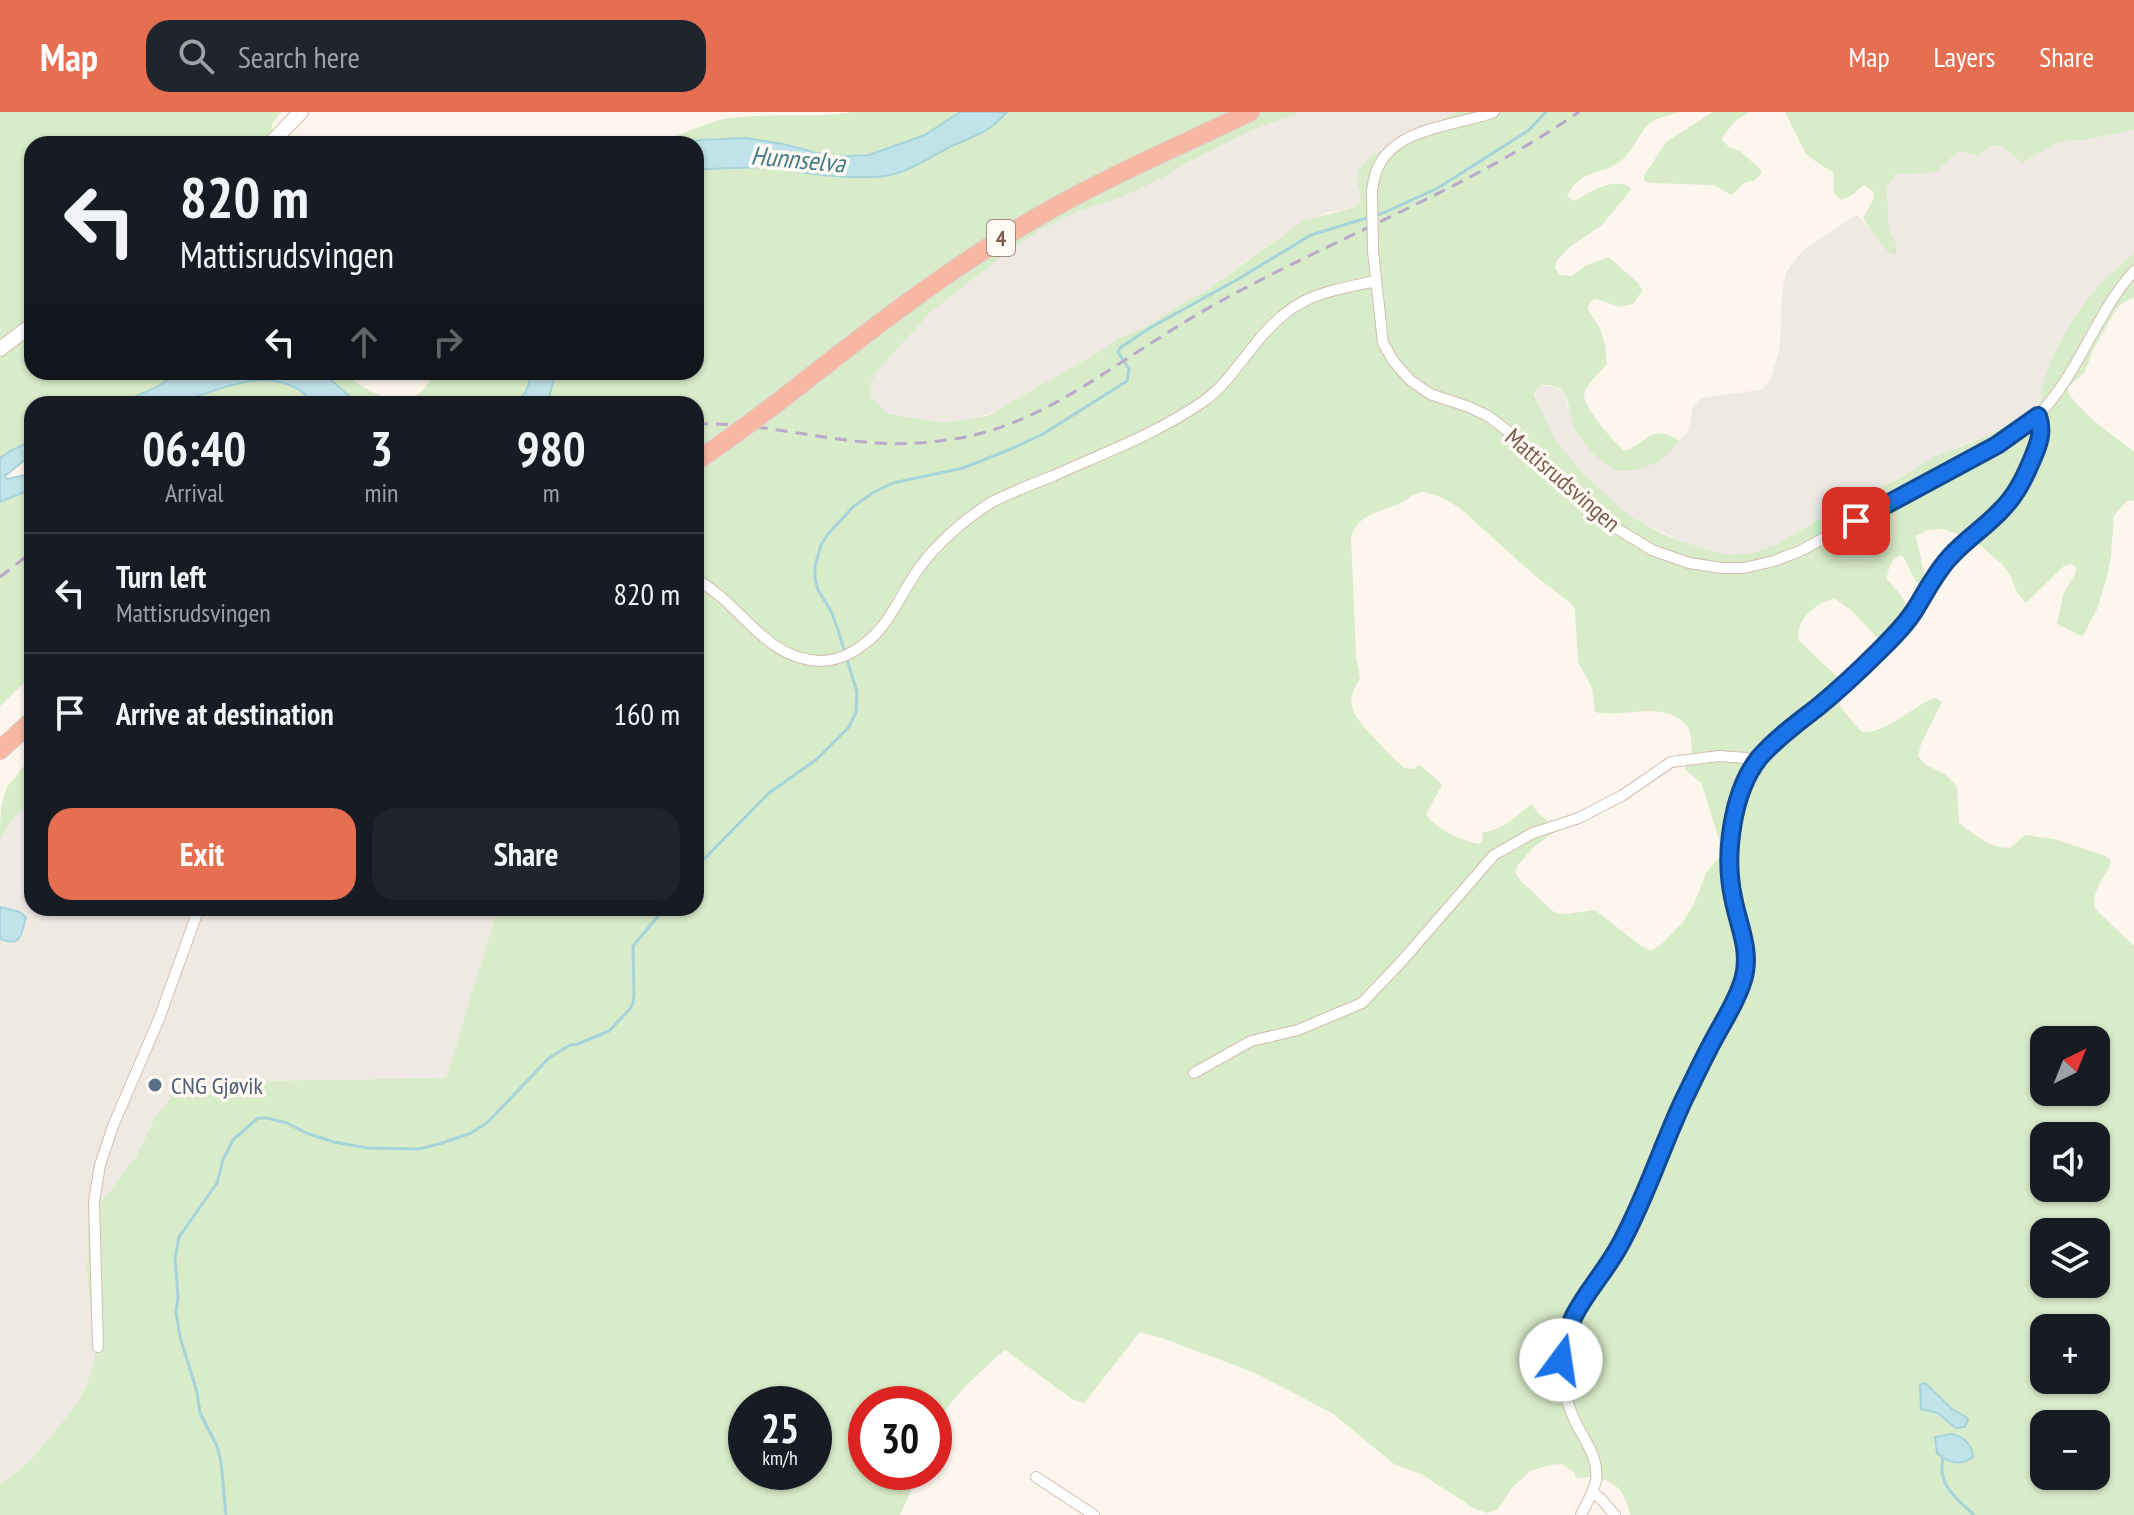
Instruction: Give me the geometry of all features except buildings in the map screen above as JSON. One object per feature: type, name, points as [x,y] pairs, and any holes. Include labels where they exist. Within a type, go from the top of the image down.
[{"type":"highway","name":"4","points":[[771,402],[909,290],[1012,221],[1158,145],[1231,112]]},
{"type":"highway","name":"4","points":[[704,451],[961,264],[1018,228],[1081,193],[1250,112]]},
{"type":"highway","points":[[0,736],[24,715]]},
{"type":"highway","points":[[0,750],[24,728]]},
{"type":"main road","points":[[278,136],[301,112]]},
{"type":"main road","points":[[0,349],[24,331]]},
{"type":"street","name":"Mattisrudsvingen","points":[[1494,112],[1405,139],[1385,157],[1376,171],[1372,191],[1373,251],[1383,343],[1410,380],[1430,394],[1488,416],[1585,504],[1611,525],[1652,550],[1689,563],[1722,568],[1744,568],[1774,561],[1800,551],[1997,445],[2038,416]]},
{"type":"street","points":[[1581,1515],[1596,1480],[1593,1455],[1570,1410],[1562,1379],[1564,1342],[1583,1298],[1615,1255],[1634,1219],[1667,1135],[1743,979],[1746,951],[1733,899],[1729,852],[1742,789],[1757,762],[1773,744],[1835,693],[1883,647],[1911,615],[1941,567],[2009,502],[2041,439],[2038,416],[2056,394],[2122,283],[2134,271]]},
{"type":"street","points":[[704,585],[724,598],[760,636],[788,654],[820,661],[843,657],[867,643],[881,629],[920,567],[947,536],[991,503],[1139,438],[1179,417],[1217,390],[1278,318],[1296,304],[1325,291],[1376,281]]},
{"type":"street","points":[[1194,1073],[1251,1041],[1298,1030],[1362,1003],[1494,855],[1533,833],[1579,818],[1623,795],[1671,762],[1719,756],[1757,762]]},
{"type":"street","points":[[98,1347],[94,1201],[100,1165],[139,1061],[159,1019],[196,916]]},
{"type":"street","points":[[1036,1477],[1094,1515]]},
{"type":"street","points":[[1592,1492],[1615,1515]]},
{"type":"shaded area","points":[[1301,112],[1456,112],[1380,153],[1372,154],[1358,189],[1361,201],[1355,207],[1326,213],[1282,235],[1201,294],[1144,328],[1117,339],[997,412],[966,420],[941,422],[888,414],[871,396],[870,384],[879,369],[932,311],[1040,230],[1162,178],[1250,131]]},
{"type":"shaded area","points":[[2134,130],[2134,253],[2090,297],[2036,408],[1989,435],[1961,445],[1869,493],[1856,494],[1836,510],[1775,545],[1752,553],[1727,555],[1683,542],[1630,516],[1581,471],[1554,438],[1537,404],[1535,391],[1541,386],[1553,386],[1564,392],[1568,408],[1587,446],[1663,459],[1688,431],[1693,407],[1702,398],[1759,390],[1771,379],[1780,347],[1782,291],[1787,271],[1802,251],[1858,216],[1894,254],[1897,252],[1889,229],[1887,187],[1897,174],[1930,173],[1958,151],[1978,156],[1996,147],[2004,147],[2022,163],[2065,141]]},
{"type":"shaded area","points":[[24,807],[24,916],[497,916],[446,1078],[184,1082],[155,1117],[137,1155],[88,1220],[87,1270],[95,1357],[87,1384],[77,1404],[31,1460],[0,1483],[0,939],[11,943],[15,912],[0,907],[0,841],[12,820]]},
{"type":"green space","points":[[0,112],[281,112],[272,124],[275,136],[24,136],[24,380],[167,380],[136,396],[24,396],[24,445],[0,457]]},
{"type":"green space","points":[[960,112],[925,135],[869,155],[832,157],[746,138],[704,140],[704,136],[674,136],[724,119]]},
{"type":"green space","points":[[1007,112],[1301,112],[1250,131],[1124,196],[1077,212],[1040,230],[932,311],[879,369],[870,384],[871,396],[888,414],[941,422],[990,415],[1117,339],[1144,328],[1201,294],[1303,221],[1355,207],[1361,201],[1357,180],[1359,171],[1372,154],[1380,153],[1456,112],[1679,112],[1650,123],[1623,159],[1583,177],[1572,188],[1567,197],[1574,201],[1609,184],[1623,184],[1631,190],[1602,225],[1571,246],[1557,260],[1555,268],[1560,275],[1572,276],[1585,266],[1609,257],[1639,284],[1642,291],[1633,304],[1620,307],[1596,299],[1588,306],[1605,344],[1607,364],[1587,387],[1585,400],[1600,424],[1624,451],[1655,434],[1679,441],[1658,462],[1620,471],[1601,460],[1583,441],[1575,429],[1562,390],[1541,385],[1534,395],[1554,438],[1581,471],[1630,516],[1663,534],[1727,555],[1752,553],[1775,545],[1836,510],[1856,494],[1869,493],[1934,457],[1989,435],[2036,408],[2041,402],[2047,372],[2072,322],[2102,282],[2134,253],[2134,297],[2115,311],[2092,352],[2085,372],[2067,388],[2086,414],[2134,452],[2134,501],[2128,500],[2114,515],[2107,577],[2097,609],[2083,636],[2057,624],[2064,592],[2075,574],[2076,566],[2064,566],[2026,603],[2003,565],[1974,540],[1943,529],[1927,530],[1916,536],[1924,585],[1920,586],[1901,555],[1891,565],[1887,579],[1903,598],[1907,610],[1884,640],[1881,642],[1852,611],[1835,599],[1808,613],[1798,634],[1799,641],[1842,681],[1836,692],[1837,698],[1862,732],[1881,729],[1935,698],[1942,702],[1918,756],[1957,786],[1959,823],[1970,832],[1989,843],[2010,848],[2025,835],[2054,839],[2110,859],[2111,863],[2096,891],[2095,909],[2134,946],[2134,1515],[1630,1515],[1624,1496],[1612,1483],[1596,1478],[1576,1478],[1575,1473],[1562,1464],[1530,1471],[1512,1488],[1498,1509],[1487,1513],[1475,1509],[1421,1474],[1394,1464],[1332,1413],[1253,1372],[1140,1332],[1084,1403],[1072,1399],[1005,1350],[952,1402],[952,1386],[848,1386],[848,1490],[911,1490],[900,1515],[0,1515],[0,1483],[31,1460],[77,1404],[87,1384],[95,1357],[87,1270],[88,1220],[137,1155],[155,1117],[184,1082],[446,1078],[496,916],[704,916],[704,396],[549,396],[553,380],[704,380],[704,170],[772,167],[839,176],[885,176],[914,167],[984,131]],"holes":[[[1415,494],[1433,494],[1457,507],[1573,605],[1578,662],[1592,688],[1595,712],[1655,711],[1666,713],[1688,726],[1691,753],[1685,769],[1702,784],[1719,840],[1719,857],[1706,873],[1683,922],[1653,950],[1641,946],[1595,910],[1566,914],[1554,912],[1521,881],[1516,874],[1517,866],[1555,828],[1532,804],[1504,825],[1483,832],[1479,844],[1450,834],[1426,814],[1442,785],[1440,782],[1420,765],[1413,769],[1404,768],[1369,733],[1354,712],[1352,697],[1360,679],[1356,656],[1351,537],[1358,524],[1376,512]],[[1925,1383],[1967,1424],[1960,1429],[1921,1409],[1920,1384]]]},
{"type":"green space","points":[[1713,112],[1749,112],[1735,121],[1721,139],[1761,170],[1755,180],[1744,183],[1732,195],[1714,185],[1650,183],[1644,180],[1666,142]]},
{"type":"green space","points":[[1785,112],[2134,112],[2134,130],[2065,141],[2022,163],[1998,146],[1978,156],[1958,151],[1937,171],[1896,174],[1887,188],[1889,229],[1897,252],[1894,255],[1880,243],[1863,218],[1874,192],[1864,185],[1841,200],[1837,197],[1833,172],[1806,154]]},
{"type":"green space","points":[[263,380],[280,382],[306,396],[197,396],[235,384]]},
{"type":"green space","points":[[331,380],[353,380],[382,396],[349,396]]},
{"type":"green space","points":[[430,380],[530,380],[523,396],[415,396]]},
{"type":"green space","points":[[24,492],[24,683],[0,706],[0,502]]},
{"type":"green space","points":[[24,765],[24,807],[12,820],[0,841],[2,807],[9,785]]},
{"type":"water","name":"Hunnselva","points":[[960,112],[1007,112],[992,127],[977,135],[907,169],[885,176],[839,176],[772,167],[704,170],[704,140],[746,138],[832,157],[869,155],[925,135]]},
{"type":"water","points":[[167,380],[266,380],[235,384],[199,396],[136,396]]},
{"type":"water","points":[[266,380],[331,380],[349,396],[307,396],[281,382]]},
{"type":"water","points":[[530,380],[553,380],[549,396],[522,396]]},
{"type":"water","points":[[24,445],[24,461],[5,476],[7,479],[24,475],[24,492],[0,502],[0,458]]},
{"type":"water","points":[[0,907],[20,912],[26,917],[17,940],[0,939]]},
{"type":"water","points":[[1925,1383],[1952,1409],[1966,1417],[1965,1427],[1956,1428],[1937,1413],[1921,1409],[1920,1384]]},
{"type":"water","points":[[1952,1434],[1967,1442],[1973,1457],[1964,1462],[1955,1462],[1937,1453],[1935,1437]]},
{"type":"waterway","points":[[704,859],[769,793],[817,759],[849,727],[856,712],[857,692],[838,630],[815,578],[821,545],[854,506],[893,483],[963,468],[1043,434],[1127,381],[1129,369],[1118,352],[1148,329],[1311,235],[1383,213],[1438,188],[1529,130],[1546,112]]},
{"type":"waterway","points":[[226,1515],[217,1446],[200,1413],[197,1392],[180,1337],[176,1312],[175,1258],[179,1237],[217,1183],[233,1140],[258,1118],[287,1123],[334,1142],[368,1148],[419,1149],[471,1133],[488,1122],[549,1058],[570,1045],[609,1031],[629,1010],[634,995],[633,946],[658,916]]},
{"type":"waterway","points":[[1943,1459],[1946,1484],[1974,1515]]},
{"type":"railway","points":[[704,424],[896,444],[954,439],[1001,427],[1046,408],[1179,325],[1275,272],[1495,164],[1579,112]]},
{"type":"railway","points":[[0,577],[24,558]]},
{"type":"place","name":"CNG Gjøvik","points":[[155,1085]]},
{"type":"route","points":[[1561,1360],[1571,1321],[1583,1298],[1615,1255],[1634,1219],[1667,1135],[1743,979],[1746,951],[1730,883],[1729,852],[1738,802],[1746,779],[1773,744],[1835,693],[1899,631],[1941,567],[2009,502],[2041,439],[2038,416],[1997,445],[1856,521]]}]
